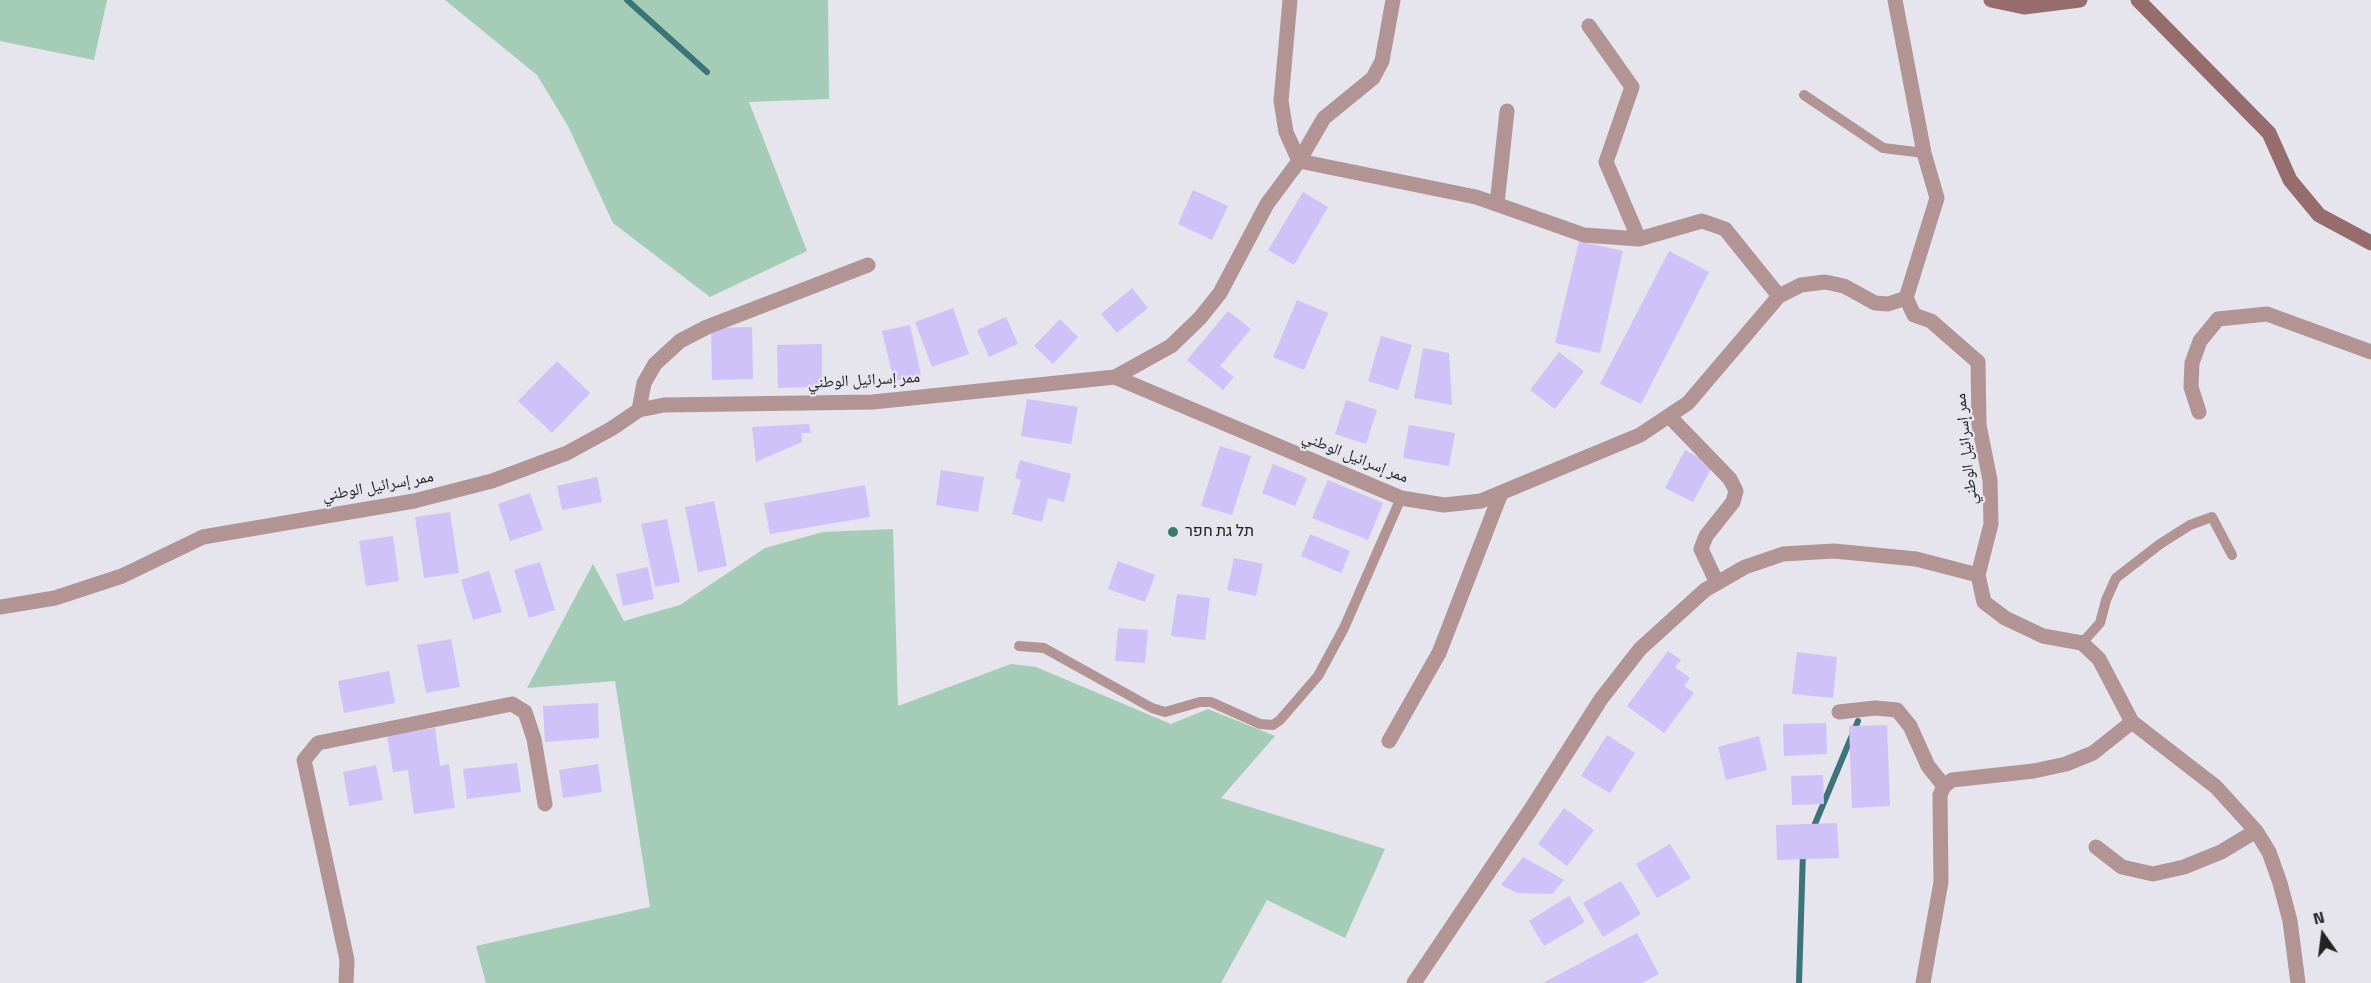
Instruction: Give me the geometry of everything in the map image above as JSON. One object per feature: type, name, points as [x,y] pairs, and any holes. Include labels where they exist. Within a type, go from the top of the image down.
[{"type":"street","points":[[1290,0],[1281,101],[1286,132],[1299,161]]},
{"type":"street","points":[[1115,377],[1171,346],[1200,318],[1220,293],[1266,204],[1299,161],[1324,118],[1373,78],[1382,61],[1393,0]]},
{"type":"street","points":[[1895,0],[1924,153],[1937,198],[1906,298]]},
{"type":"street","points":[[1991,0],[2024,7],[2080,0]]},
{"type":"street","points":[[2138,0],[2269,133],[2290,180],[2319,215],[2371,243]]},
{"type":"street","points":[[1589,26],[1632,87],[1606,162],[1639,239]]},
{"type":"street","points":[[1497,204],[1507,111]]},
{"type":"street","points":[[1299,161],[1476,197],[1584,235],[1639,239],[1702,221],[1725,229],[1779,296]]},
{"type":"street","points":[[639,410],[644,383],[655,364],[680,341],[707,327],[868,265]]},
{"type":"street","name":"ممر إسرائيل الوطني","points":[[0,607],[55,598],[122,576],[203,537],[414,501],[492,481],[567,453],[611,429],[639,410],[664,405],[873,402],[1115,377],[1401,498],[1444,505],[1481,501],[1640,435],[1688,403],[1779,296],[1801,285],[1825,282],[1844,285],[1875,303],[1888,304],[1906,298],[1914,315],[1932,321],[1978,362],[1979,425],[1990,480],[1991,524],[1977,575]]},
{"type":"street","points":[[2199,412],[2191,387],[2192,363],[2200,341],[2218,319],[2267,314],[2371,351]]},
{"type":"street","points":[[1669,416],[1730,479],[1736,491],[1733,502],[1706,536],[1701,549],[1717,583]]},
{"type":"street","points":[[1389,741],[1439,653],[1501,493]]},
{"type":"street","points":[[1414,983],[1531,809],[1601,699],[1640,649],[1705,590],[1745,567],[1783,554],[1834,551],[1916,559],[1977,575],[1984,602],[2005,618],[2043,636],[2082,643],[2099,659],[2132,722],[2216,787],[2256,831],[2269,852],[2280,883],[2290,921],[2298,983]]},
{"type":"street","points":[[346,983],[347,960],[304,760],[318,743],[512,704],[525,712],[534,739],[545,804]]},
{"type":"street","points":[[1839,712],[1875,708],[1898,710],[1910,726],[1928,766],[1944,786]]},
{"type":"street","points":[[1923,983],[1941,882],[1940,795],[1944,786],[1952,780],[2034,771],[2067,764],[2093,753],[2132,722]]},
{"type":"street","points":[[2096,847],[2122,867],[2153,874],[2184,867],[2221,852],[2256,831]]},
{"type":"lane","points":[[1804,95],[1882,148],[1924,153]]},
{"type":"lane","points":[[1019,646],[1044,648],[1090,676],[1158,710],[1165,712],[1200,702],[1211,702],[1260,724],[1273,725],[1318,676],[1344,628],[1401,498]]},
{"type":"lane","points":[[2082,643],[2100,623],[2106,600],[2116,578],[2160,544],[2190,525],[2212,517],[2232,555]]},
{"type":"green space","points":[[0,0],[107,0],[94,60],[0,41]]},
{"type":"green space","points":[[445,0],[828,0],[829,99],[749,102],[807,251],[710,297],[613,223],[568,126],[537,75]]},
{"type":"green space","points":[[893,529],[898,706],[1011,664],[1036,667],[1171,724],[1208,709],[1275,736],[1221,798],[1385,849],[1345,938],[1267,900],[1221,983],[486,983],[476,946],[650,907],[615,681],[527,688],[593,564],[624,621],[680,605],[765,548],[823,532]]},
{"type":"building","points":[[1193,190],[1228,206],[1212,240],[1178,224]]},
{"type":"building","points":[[1303,192],[1328,207],[1294,265],[1268,250]]},
{"type":"building","points":[[1579,241],[1623,251],[1600,353],[1555,343]]},
{"type":"building","points":[[1669,251],[1709,272],[1641,404],[1600,384]]},
{"type":"building","points":[[1132,288],[1148,308],[1117,333],[1101,314]]},
{"type":"building","points":[[1297,300],[1328,313],[1304,370],[1273,357]]},
{"type":"building","points":[[953,308],[969,354],[932,367],[915,322]]},
{"type":"building","points":[[1228,311],[1251,329],[1220,366],[1234,377],[1223,390],[1187,360]]},
{"type":"building","points":[[1006,317],[1018,344],[989,357],[977,330]]},
{"type":"building","points":[[1060,319],[1078,337],[1053,364],[1034,346]]},
{"type":"building","points":[[910,325],[921,375],[894,381],[882,331]]},
{"type":"building","points":[[752,327],[753,379],[712,380],[711,328]]},
{"type":"building","points":[[1381,336],[1412,345],[1398,390],[1368,381]]},
{"type":"building","points":[[822,344],[822,387],[778,388],[777,345]]},
{"type":"building","points":[[1423,348],[1449,353],[1452,405],[1414,398]]},
{"type":"building","points":[[1559,352],[1584,371],[1555,409],[1530,390]]},
{"type":"building","points":[[557,361],[590,393],[552,433],[518,401]]},
{"type":"building","points":[[1027,399],[1078,407],[1071,444],[1021,436]]},
{"type":"building","points":[[1346,400],[1377,410],[1366,444],[1335,434]]},
{"type":"building","points":[[809,424],[811,433],[801,433],[802,442],[756,462],[752,427]]},
{"type":"building","points":[[1409,425],[1455,433],[1449,466],[1403,458]]},
{"type":"building","points":[[1220,446],[1251,456],[1232,515],[1201,506]]},
{"type":"building","points":[[1685,450],[1713,465],[1693,502],[1665,488]]},
{"type":"building","points":[[1020,460],[1071,474],[1064,502],[1048,498],[1042,522],[1012,514],[1021,480],[1015,478]]},
{"type":"building","points":[[1273,464],[1307,478],[1295,506],[1262,493]]},
{"type":"building","points":[[941,470],[984,477],[978,512],[936,505]]},
{"type":"building","points":[[597,477],[602,502],[562,510],[557,486]]},
{"type":"building","points":[[1328,480],[1383,503],[1368,540],[1312,518]]},
{"type":"building","points":[[865,485],[870,517],[770,534],[764,503]]},
{"type":"building","points":[[530,493],[543,530],[510,541],[498,504]]},
{"type":"building","points":[[714,501],[727,566],[698,572],[685,507]]},
{"type":"building","points":[[450,512],[459,573],[424,578],[415,517]]},
{"type":"building","points":[[667,519],[680,582],[655,587],[641,524]]},
{"type":"building","points":[[1310,534],[1350,551],[1341,573],[1301,556]]},
{"type":"building","points":[[393,536],[399,581],[366,586],[359,541]]},
{"type":"building","points":[[1234,558],[1263,564],[1256,596],[1227,590]]},
{"type":"building","points":[[1118,561],[1155,575],[1145,602],[1108,589]]},
{"type":"building","points":[[540,562],[555,610],[529,618],[514,570]]},
{"type":"building","points":[[648,567],[654,599],[623,606],[616,574]]},
{"type":"building","points":[[489,571],[502,612],[473,620],[461,580]]},
{"type":"building","points":[[1177,594],[1210,598],[1205,640],[1171,636]]},
{"type":"building","points":[[1118,628],[1148,630],[1145,663],[1115,661]]},
{"type":"building","points":[[451,639],[460,687],[426,693],[417,645]]},
{"type":"building","points":[[1668,651],[1681,660],[1675,667],[1690,678],[1684,686],[1694,693],[1664,733],[1627,706]]},
{"type":"building","points":[[1797,652],[1837,657],[1833,698],[1792,694]]},
{"type":"building","points":[[389,671],[395,703],[344,713],[338,681]]},
{"type":"building","points":[[598,703],[599,738],[545,742],[543,706]]},
{"type":"building","points":[[1826,723],[1827,754],[1784,756],[1783,724]]},
{"type":"building","points":[[1887,725],[1890,806],[1852,808],[1849,726]]},
{"type":"building","points":[[435,728],[440,766],[449,764],[455,808],[414,814],[408,770],[393,772],[387,735]]},
{"type":"building","points":[[1607,735],[1635,753],[1610,793],[1581,776]]},
{"type":"building","points":[[1759,736],[1767,770],[1726,780],[1718,747]]},
{"type":"building","points":[[517,763],[521,792],[467,799],[463,769]]},
{"type":"building","points":[[598,764],[602,792],[563,798],[559,770]]},
{"type":"building","points":[[376,765],[383,800],[349,806],[343,772]]},
{"type":"building","points":[[1823,775],[1824,804],[1792,805],[1791,776]]},
{"type":"building","points":[[1564,808],[1594,830],[1567,866],[1538,844]]},
{"type":"building","points":[[1837,823],[1839,858],[1777,860],[1776,825]]},
{"type":"building","points":[[1670,844],[1691,878],[1657,898],[1636,864]]},
{"type":"building","points":[[1523,857],[1564,880],[1552,894],[1517,893],[1501,885]]},
{"type":"building","points":[[1621,881],[1641,914],[1603,937],[1583,903]]},
{"type":"building","points":[[1569,896],[1585,922],[1544,946],[1529,921]]},
{"type":"building","points":[[1637,933],[1659,974],[1642,983],[1543,983]]},
{"type":"waterway","points":[[627,0],[707,72]]},
{"type":"waterway","points":[[1812,831],[1858,721]]},
{"type":"waterway","points":[[1799,983],[1803,852]]},
{"type":"place","name":"תל גת חפר","points":[[1173,532]]}]
